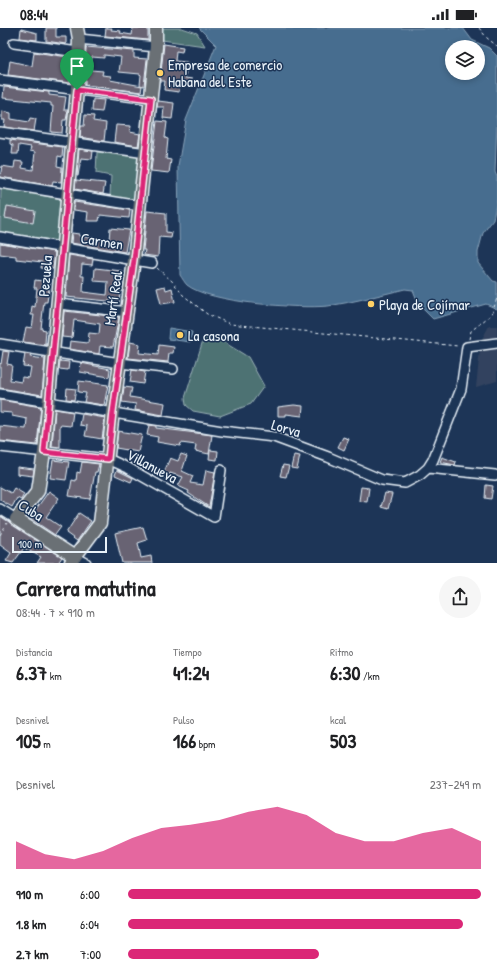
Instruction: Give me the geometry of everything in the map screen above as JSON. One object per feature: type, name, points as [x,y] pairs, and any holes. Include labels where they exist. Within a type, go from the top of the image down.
[{"type":"main road","name":"Martí Real","points":[[77,561],[100,523],[113,412],[134,260],[156,47],[156,28]]},
{"type":"main road","name":"Pezuela","points":[[14,517],[38,492],[44,452],[64,249],[67,194],[77,90],[78,33]]},
{"type":"main road","name":"Cuba","points":[[14,517],[77,561]]},
{"type":"street","points":[[78,33],[156,47]]},
{"type":"street","points":[[14,43],[78,52]]},
{"type":"street","points":[[0,80],[151,99]]},
{"type":"street","points":[[0,132],[146,152]]},
{"type":"street","points":[[0,183],[140,206]]},
{"type":"street","name":"Carmen","points":[[0,237],[152,263]]},
{"type":"street","points":[[58,304],[128,312]]},
{"type":"street","points":[[467,347],[497,343]]},
{"type":"street","points":[[0,344],[120,363],[173,369]]},
{"type":"street","name":"Lorva","points":[[0,394],[222,431],[274,437],[328,457],[382,480],[405,483],[420,475],[428,468],[433,460],[461,390],[467,347]]},
{"type":"street","name":"Villanueva","points":[[0,447],[108,459],[128,468],[214,517],[221,470]]},
{"type":"street","points":[[428,468],[495,475]]},
{"type":"street","name":"Cuba","points":[[0,510],[14,517]]},
{"type":"path","points":[[479,28],[487,38],[497,46]]},
{"type":"path","points":[[152,263],[172,281],[183,296],[194,305],[206,314],[230,324],[467,347],[471,331],[492,314],[497,298]]},
{"type":"path","points":[[0,535],[14,517]]},
{"type":"shaded area","points":[[199,28],[463,28],[472,40],[445,40],[445,80],[485,80],[485,46],[497,56],[495,172],[497,177],[497,199],[493,220],[483,233],[478,252],[478,263],[493,281],[497,282],[497,309],[486,304],[433,319],[419,305],[413,290],[405,289],[328,306],[297,307],[255,303],[214,296],[198,291],[187,285],[180,275],[178,166],[186,120],[216,45]]},
{"type":"shaded area","points":[[489,326],[497,326],[497,381],[476,387],[481,341]]},
{"type":"shaded area","name":"La casona","points":[[169,328],[192,332],[190,342],[168,339]]},
{"type":"green space","points":[[162,28],[182,28],[197,33],[205,46],[162,40]]},
{"type":"green space","points":[[97,152],[137,157],[139,161],[134,201],[110,196],[111,176],[96,173]]},
{"type":"green space","points":[[1,187],[60,199],[58,241],[0,232]]},
{"type":"green space","points":[[204,337],[222,341],[248,357],[264,386],[251,404],[220,416],[193,411],[186,405],[185,398]]},
{"type":"building","points":[[46,28],[56,28],[56,37],[66,37],[66,44],[46,41]]},
{"type":"building","points":[[106,28],[112,28],[111,30],[121,31],[120,33],[132,35],[133,28],[148,28],[148,40],[105,36]]},
{"type":"building","points":[[21,29],[37,33],[37,40],[20,38]]},
{"type":"building","points":[[164,44],[183,47],[182,52],[176,51],[175,61],[187,62],[185,78],[192,79],[191,84],[180,83],[179,92],[164,90],[165,81],[160,81]]},
{"type":"building","points":[[86,47],[134,51],[134,58],[147,59],[144,86],[140,85],[140,74],[119,72],[121,57],[104,55],[104,58],[92,57],[91,70],[103,71],[102,75],[111,76],[110,80],[142,86],[141,92],[85,85]]},
{"type":"building","points":[[34,52],[68,57],[66,70],[70,70],[70,83],[8,75],[10,61],[32,66]]},
{"type":"building","points":[[4,87],[49,92],[49,95],[66,97],[64,110],[68,110],[66,120],[63,120],[62,133],[51,132],[53,106],[51,106],[51,103],[3,98]]},
{"type":"building","points":[[93,99],[104,100],[102,112],[92,111]]},
{"type":"building","points":[[158,101],[174,103],[172,119],[163,118],[164,107],[157,107]]},
{"type":"building","points":[[2,111],[11,113],[11,119],[29,122],[30,118],[36,119],[34,131],[4,127],[5,120],[2,120]]},
{"type":"building","points":[[85,115],[94,116],[93,121],[106,123],[104,141],[80,137],[81,126],[84,126]]},
{"type":"building","points":[[157,121],[167,122],[165,138],[168,139],[166,159],[171,160],[169,173],[151,171]]},
{"type":"building","points":[[116,125],[131,126],[130,132],[140,134],[138,146],[114,142]]},
{"type":"building","points":[[10,140],[63,147],[62,157],[58,156],[57,166],[62,167],[61,182],[53,181],[52,186],[0,177],[2,166],[14,168],[15,161],[23,162],[22,168],[33,170],[35,152],[30,151],[31,147],[19,145],[18,154],[12,154],[13,145],[10,144]]},
{"type":"building","points":[[79,149],[93,151],[92,159],[81,158],[77,176]]},
{"type":"building","points":[[76,180],[105,183],[103,194],[75,189]]},
{"type":"building","points":[[74,202],[130,210],[129,218],[100,215],[99,221],[87,221],[88,212],[74,210]]},
{"type":"building","points":[[7,206],[35,211],[33,223],[5,218]]},
{"type":"building","points":[[147,211],[166,213],[166,232],[172,233],[171,238],[159,237],[158,257],[144,255],[145,250],[143,250]]},
{"type":"building","points":[[110,228],[129,230],[125,252],[71,243],[72,233],[79,234],[79,236],[109,240]]},
{"type":"building","points":[[0,243],[55,252],[53,269],[41,268],[42,262],[16,259],[16,256],[0,254]]},
{"type":"building","points":[[69,255],[93,259],[92,265],[82,264],[81,276],[84,276],[83,292],[107,295],[108,282],[94,281],[95,268],[122,271],[119,302],[66,297]]},
{"type":"building","points":[[35,280],[50,282],[47,302],[44,302],[41,329],[46,330],[46,345],[23,342],[26,327],[32,328],[34,315],[31,315],[32,306],[35,307],[37,288],[34,288]]},
{"type":"building","points":[[165,286],[166,290],[172,288],[175,302],[161,304],[157,288]]},
{"type":"building","points":[[64,311],[119,317],[113,347],[100,346],[99,354],[69,349],[70,341],[88,343],[89,333],[99,334],[100,324],[74,320],[72,338],[62,337]]},
{"type":"building","points":[[130,342],[140,344],[139,353],[158,355],[159,345],[174,347],[173,353],[169,353],[168,362],[128,358]]},
{"type":"building","points":[[3,351],[9,352],[7,364],[12,365],[10,380],[21,382],[22,377],[29,378],[31,367],[23,366],[25,354],[31,355],[30,357],[45,359],[42,395],[0,388],[0,363],[1,364]]},
{"type":"building","points":[[60,361],[69,362],[68,370],[59,369]]},
{"type":"building","points":[[81,363],[110,369],[109,377],[80,372]]},
{"type":"building","points":[[132,370],[145,372],[143,384],[130,382]]},
{"type":"building","points":[[79,381],[108,385],[104,405],[84,402],[86,393],[78,392]]},
{"type":"building","points":[[124,387],[132,388],[130,397],[165,403],[163,415],[135,410],[136,404],[122,402]]},
{"type":"building","points":[[67,388],[76,389],[74,400],[66,399]]},
{"type":"building","points":[[0,400],[41,407],[37,445],[0,441],[0,426],[26,429],[27,419],[12,416],[12,413],[0,412]]},
{"type":"building","points":[[294,405],[303,406],[302,416],[286,414],[286,416],[278,416],[278,407]]},
{"type":"building","points":[[55,409],[73,412],[71,426],[60,425],[60,447],[52,446]]},
{"type":"building","points":[[82,414],[105,418],[102,439],[85,436],[87,426],[80,425]]},
{"type":"building","points":[[149,425],[156,426],[156,428],[212,435],[209,454],[195,451],[196,445],[181,443],[180,446],[157,442],[158,437],[147,435]]},
{"type":"building","points":[[118,431],[142,435],[138,452],[116,448]]},
{"type":"building","points":[[343,437],[349,439],[344,450],[338,447]]},
{"type":"building","points":[[210,450],[218,451],[217,460],[209,459]]},
{"type":"building","points":[[181,454],[187,456],[182,471],[193,476],[190,483],[203,485],[206,470],[215,472],[209,507],[188,493],[189,491],[178,486],[183,477],[170,473],[168,479],[162,477],[170,458],[178,461]]},
{"type":"building","points":[[294,455],[300,456],[297,469],[291,468]]},
{"type":"building","points":[[442,457],[456,462],[455,465],[440,462]]},
{"type":"building","points":[[53,460],[69,462],[66,480],[50,478]]},
{"type":"building","points":[[82,462],[99,464],[97,472],[95,472],[90,499],[69,496],[72,480],[76,481],[77,472],[80,473]]},
{"type":"building","points":[[283,465],[289,466],[286,477],[280,476]]},
{"type":"building","points":[[17,467],[34,469],[33,476],[17,474]]},
{"type":"building","points":[[117,470],[133,478],[131,482],[115,475]]},
{"type":"building","points":[[486,485],[493,486],[491,499],[485,498]]},
{"type":"building","points":[[0,487],[11,493],[14,488],[24,494],[21,500],[17,498],[12,507],[0,500]]},
{"type":"building","points":[[361,487],[369,488],[367,502],[359,501]]},
{"type":"building","points":[[49,491],[59,498],[46,517],[61,527],[55,535],[28,517]]},
{"type":"building","points":[[385,493],[392,494],[388,509],[381,507]]},
{"type":"building","points":[[79,513],[91,521],[77,541],[66,533]]},
{"type":"building","points":[[0,516],[62,557],[58,563],[37,563],[41,557],[24,548],[13,563],[6,561],[11,553],[0,545]]},
{"type":"building","points":[[143,527],[147,540],[138,543],[141,558],[151,556],[152,563],[122,563],[115,533]]},
{"type":"place","name":"Empresa de comercio Habana del Este","points":[[160,73]]},
{"type":"place","name":"Playa de Cojímar","points":[[371,304]]},
{"type":"place","name":"La casona","points":[[180,335]]},
{"type":"route","points":[[77,90],[151,99],[128,312],[113,412],[108,459],[44,452],[64,249],[67,194],[77,90]]}]
